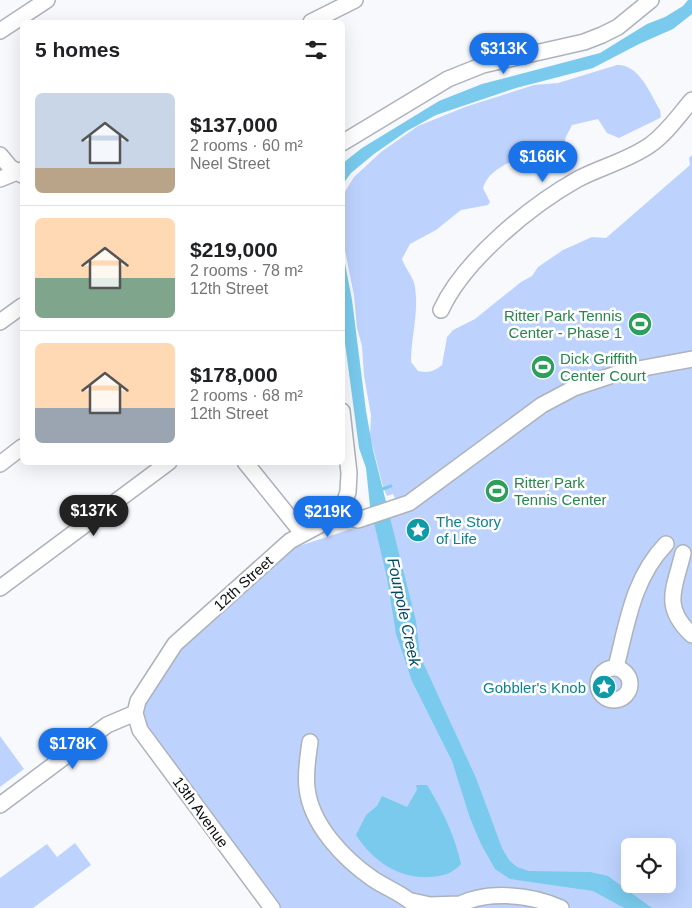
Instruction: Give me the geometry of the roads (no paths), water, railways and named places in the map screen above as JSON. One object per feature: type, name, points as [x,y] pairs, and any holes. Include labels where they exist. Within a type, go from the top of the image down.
[{"type":"street","points":[[0,31],[47,0]]},
{"type":"street","points":[[315,20],[355,0]]},
{"type":"street","points":[[345,141],[448,79],[483,65],[577,43],[602,35],[623,23],[651,0]]},
{"type":"street","points":[[441,310],[451,291],[472,267],[520,220],[557,192],[578,179],[651,144],[692,100]]},
{"type":"street","points":[[0,155],[7,164],[20,171]]},
{"type":"street","points":[[0,179],[20,172]]},
{"type":"street","points":[[0,322],[20,307]]},
{"type":"street","points":[[345,438],[349,473],[345,502],[338,515],[353,520],[364,519],[397,509],[418,498],[558,396],[622,372],[692,360]]},
{"type":"street","points":[[0,464],[20,449]]},
{"type":"street","points":[[0,588],[165,465]]},
{"type":"street","points":[[247,465],[303,534]]},
{"type":"street","name":"12th Street","points":[[135,713],[141,696],[175,644],[290,541],[338,515]]},
{"type":"street","points":[[616,667],[642,577],[649,564],[666,544]]},
{"type":"street","points":[[683,553],[672,598],[677,618],[692,635]]},
{"type":"street","points":[[0,805],[107,725],[135,713]]},
{"type":"street","name":"13th Avenue","points":[[135,713],[140,730],[267,906]]},
{"type":"street","points":[[310,742],[307,789],[311,805],[320,822],[338,846],[361,870],[386,887],[415,905],[457,906],[495,897],[518,896],[542,900],[561,908]]},
{"type":"water","points":[[688,0],[692,0],[692,14],[673,29],[593,68],[516,88],[436,115],[407,131],[374,154],[351,173],[345,181],[345,161],[362,148],[439,101],[482,84],[600,53],[647,24],[665,17],[683,6]]},
{"type":"water","name":"Fourpole Creek","points":[[345,264],[352,300],[366,411],[373,450],[416,621],[420,656],[476,778],[502,848],[509,860],[517,867],[529,871],[590,872],[608,876],[621,885],[621,893],[631,893],[652,908],[624,908],[593,891],[510,879],[495,869],[481,844],[470,818],[452,761],[412,681],[396,634],[387,578],[370,506],[366,468],[359,448],[345,343]]},
{"type":"water","points":[[416,785],[427,785],[452,833],[461,864],[447,874],[435,877],[418,877],[397,871],[378,860],[356,835],[366,815],[377,806],[382,796],[407,807],[417,790]]},
{"type":"waterway","points":[[380,490],[391,486]]},
{"type":"place","name":"Ritter Park Tennis Center - Phase 1","points":[[640,324]]},
{"type":"place","name":"Dick Griffith Center Court","points":[[543,367]]},
{"type":"place","name":"Ritter Park Tennis Center","points":[[497,491]]},
{"type":"place","name":"The Story of Life","points":[[418,530]]},
{"type":"place","name":"Gobbler's Knob","points":[[604,687]]}]
